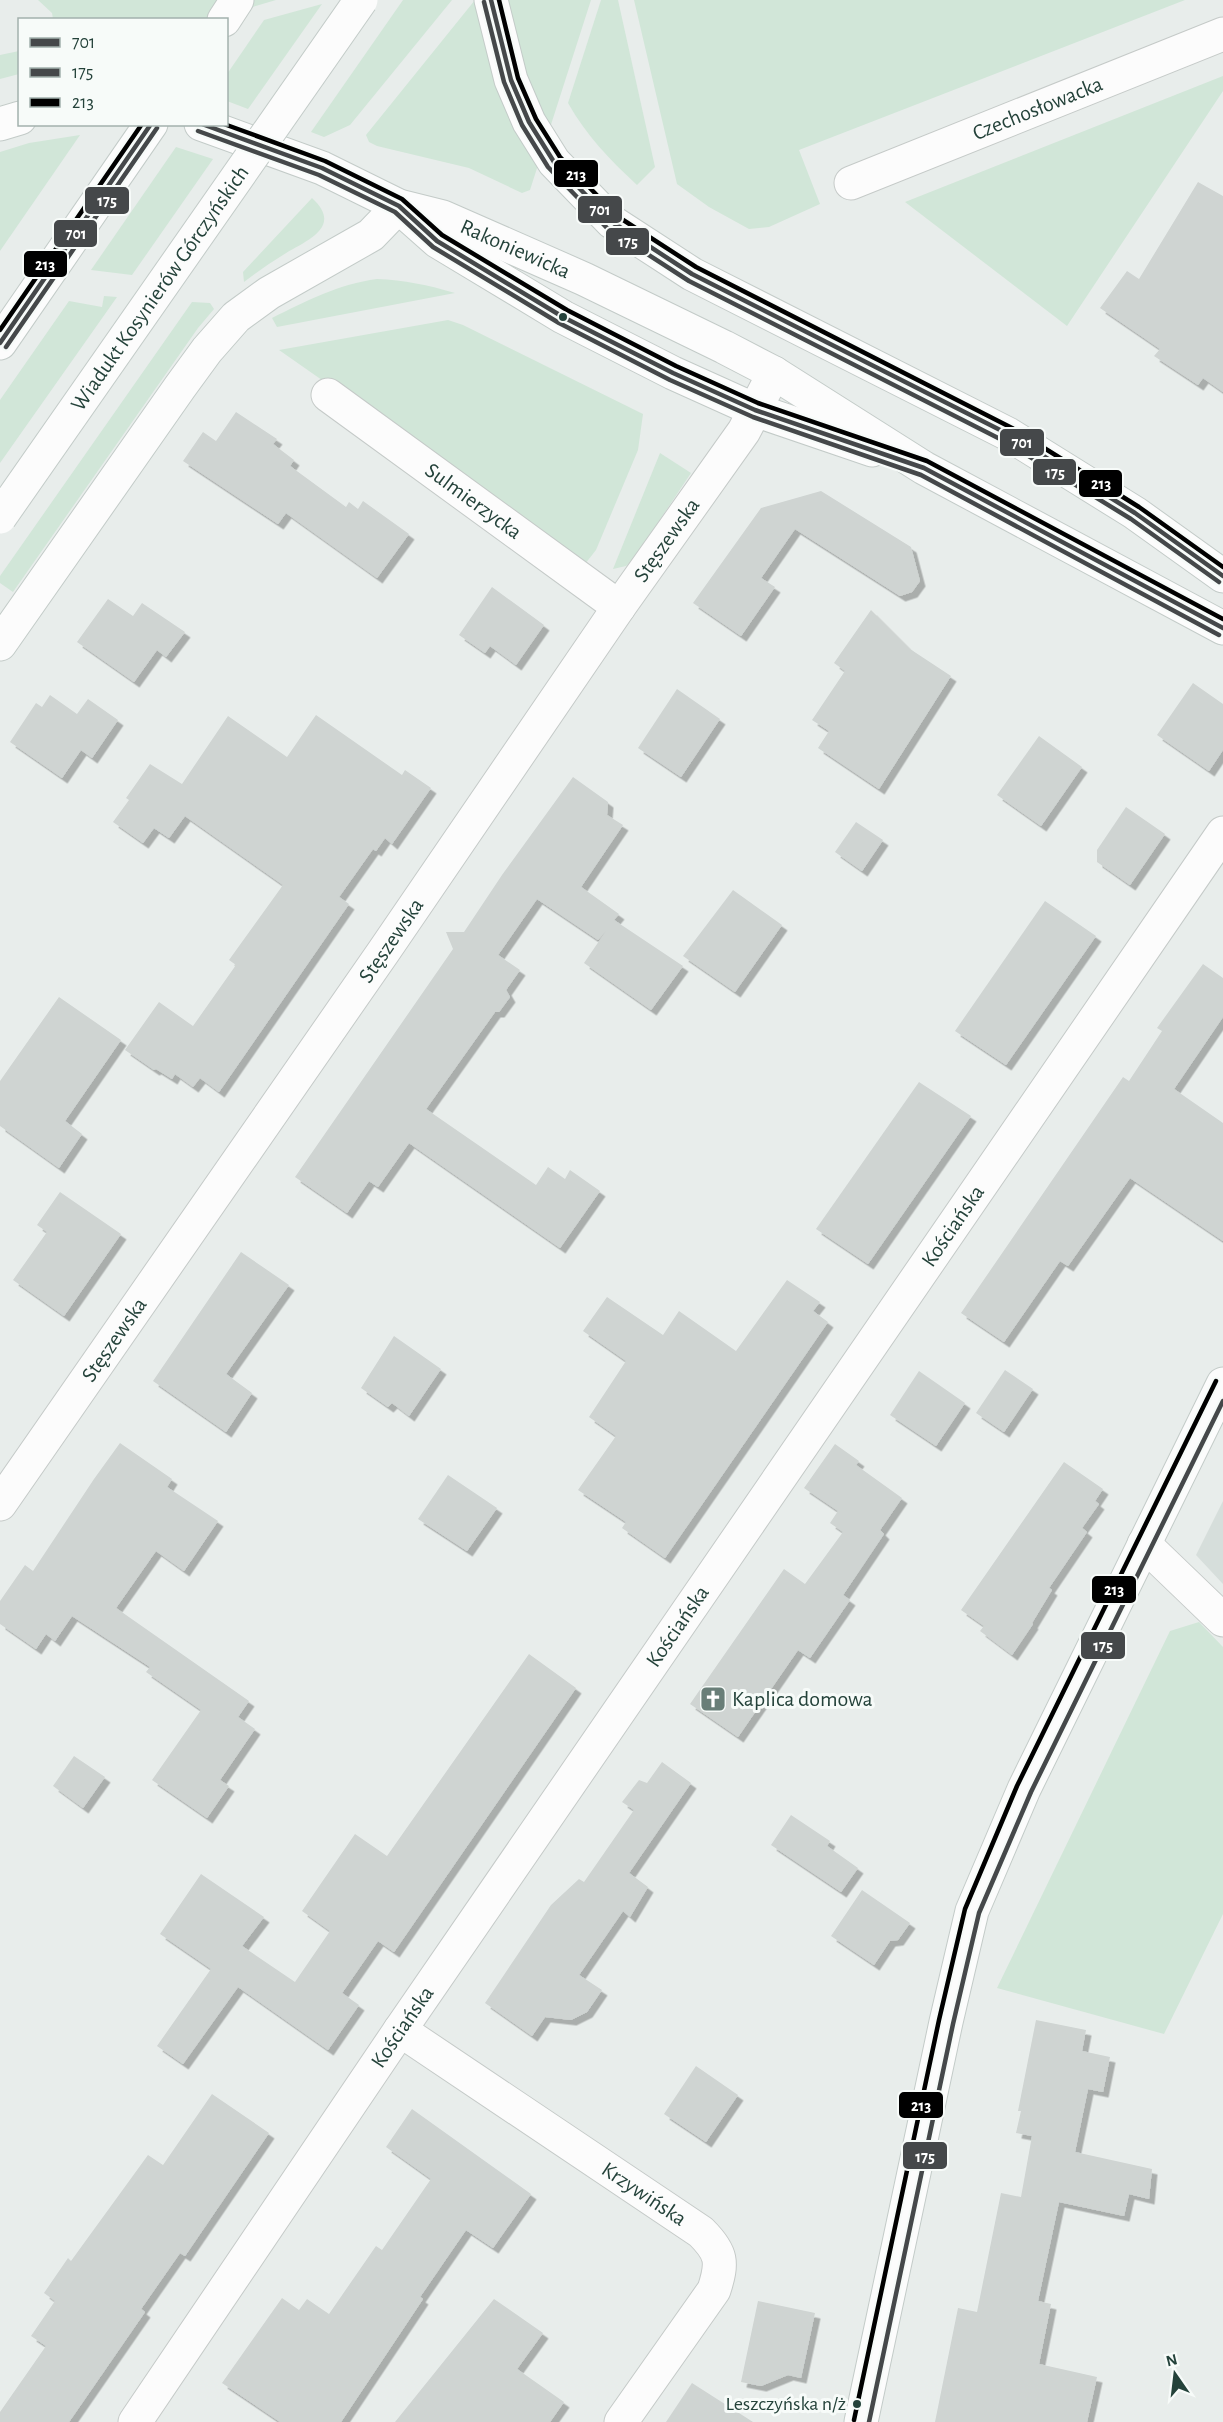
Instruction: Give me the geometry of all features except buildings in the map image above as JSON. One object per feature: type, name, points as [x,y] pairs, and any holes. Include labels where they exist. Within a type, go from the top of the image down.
[{"type":"street","points":[[225,18],[237,0]]},
{"type":"street","name":"Wiadukt Kosynierów Górczyńskich","points":[[0,518],[361,0]]},
{"type":"street","points":[[491,0],[511,80],[529,122],[554,162],[612,222],[692,274],[1008,434],[1135,513],[1223,576]]},
{"type":"street","name":"Czechosłowacka","points":[[851,183],[1223,34]]},
{"type":"street","points":[[0,124],[18,119]]},
{"type":"street","points":[[0,343],[150,126]]},
{"type":"street","points":[[0,644],[180,387],[207,350],[236,317],[269,293],[371,235],[399,206],[322,168],[206,126]]},
{"type":"street","name":"Rakoniewicka","points":[[399,206],[443,217],[584,279],[774,373],[924,468],[1223,628]]},
{"type":"street","name":"Rakoniewicka","points":[[399,206],[437,241],[563,316],[673,373],[755,410],[924,468]]},
{"type":"street","name":"Stęszewska","points":[[0,1504],[384,951],[619,607],[744,430],[774,373]]},
{"type":"street","name":"Sulmierzycka","points":[[327,395],[619,607]]},
{"type":"street","name":"Kościańska","points":[[135,2422],[400,2030],[1223,833]]},
{"type":"street","points":[[861,2422],[960,1955],[972,1911],[1024,1789],[1223,1384]]},
{"type":"street","points":[[1144,1544],[1223,1620]]},
{"type":"street","name":"Krzywińska","points":[[400,2030],[700,2232],[718,2250],[721,2270],[714,2290],[621,2422]]},
{"type":"shaded area","points":[[1223,1501],[1223,1584],[1196,1555]]},
{"type":"green space","points":[[38,0],[276,0],[215,18],[53,18],[52,13]]},
{"type":"green space","points":[[403,0],[452,0],[350,125],[324,137],[311,132]]},
{"type":"green space","points":[[475,0],[591,0],[530,190],[522,193],[469,168],[377,146],[369,142],[366,135]]},
{"type":"green space","points":[[601,0],[618,0],[655,167],[637,185],[599,147],[568,103]]},
{"type":"green space","points":[[634,0],[1185,0],[799,150],[820,204],[769,227],[749,229],[709,207],[677,184]]},
{"type":"green space","points":[[322,4],[248,109],[228,101],[228,73],[264,20]]},
{"type":"green space","points":[[18,51],[18,74],[0,79],[0,55]]},
{"type":"green space","points":[[1223,76],[1223,91],[1067,326],[905,202]]},
{"type":"green space","points":[[80,135],[0,251],[0,152],[29,143]]},
{"type":"green space","points":[[176,147],[213,159],[132,275],[91,270]]},
{"type":"green space","points":[[312,198],[321,209],[324,218],[323,226],[310,239],[268,264],[244,282],[243,272]]},
{"type":"green space","points":[[377,279],[416,283],[455,293],[277,327],[272,318],[336,289]]},
{"type":"green space","points":[[104,296],[117,297],[0,463],[0,400],[69,301],[102,307]]},
{"type":"green space","points":[[192,302],[210,303],[214,309],[198,328],[13,592],[0,583],[0,576]]},
{"type":"green space","points":[[448,320],[463,325],[643,414],[638,450],[596,550],[585,564],[279,350]]},
{"type":"green space","points":[[660,453],[691,473],[633,560],[626,566],[613,569]]},
{"type":"green space","points":[[1199,1622],[1223,1647],[1223,1914],[1164,2034],[997,1988],[1170,1631]]},
{"type":"transit line","name":"701","points":[[491,0],[511,80],[529,122],[554,162],[612,222],[692,274],[1008,434],[1135,513],[1223,576]]},
{"type":"transit line","name":"213","points":[[499,0],[518,78],[536,119],[560,157],[617,216],[696,267],[1012,428],[1139,507],[1223,567]]},
{"type":"transit line","name":"175","points":[[484,2],[504,82],[522,125],[548,167],[607,228],[689,281],[1004,441],[1131,519],[1219,582]]},
{"type":"transit line","name":"213","points":[[228,125],[325,161],[402,199],[442,235],[567,310],[676,366],[758,403],[927,461],[1223,619]]},
{"type":"transit line","name":"213","points":[[0,330],[141,126]]},
{"type":"transit line","name":"701","points":[[0,343],[150,126]]},
{"type":"transit line","name":"701","points":[[207,126],[322,168],[399,206],[437,241],[563,317],[673,373],[755,410],[924,468],[1223,628]]},
{"type":"transit line","name":"175","points":[[6,347],[157,128]]},
{"type":"transit line","name":"175","points":[[198,131],[319,175],[395,212],[433,247],[559,323],[670,380],[753,417],[921,475],[1219,635]]},
{"type":"transit line","name":"213","points":[[854,2420],[939,2020],[965,1909],[1017,1786],[1216,1381]]},
{"type":"transit line","name":"175","points":[[869,2422],[953,2024],[979,1913],[1031,1792],[1223,1401]]},
{"type":"place","name":"Kaplica domowa","points":[[713,1699]]},
{"type":"place","name":"Leszczyńska n/ż","points":[[857,2404]]}]
